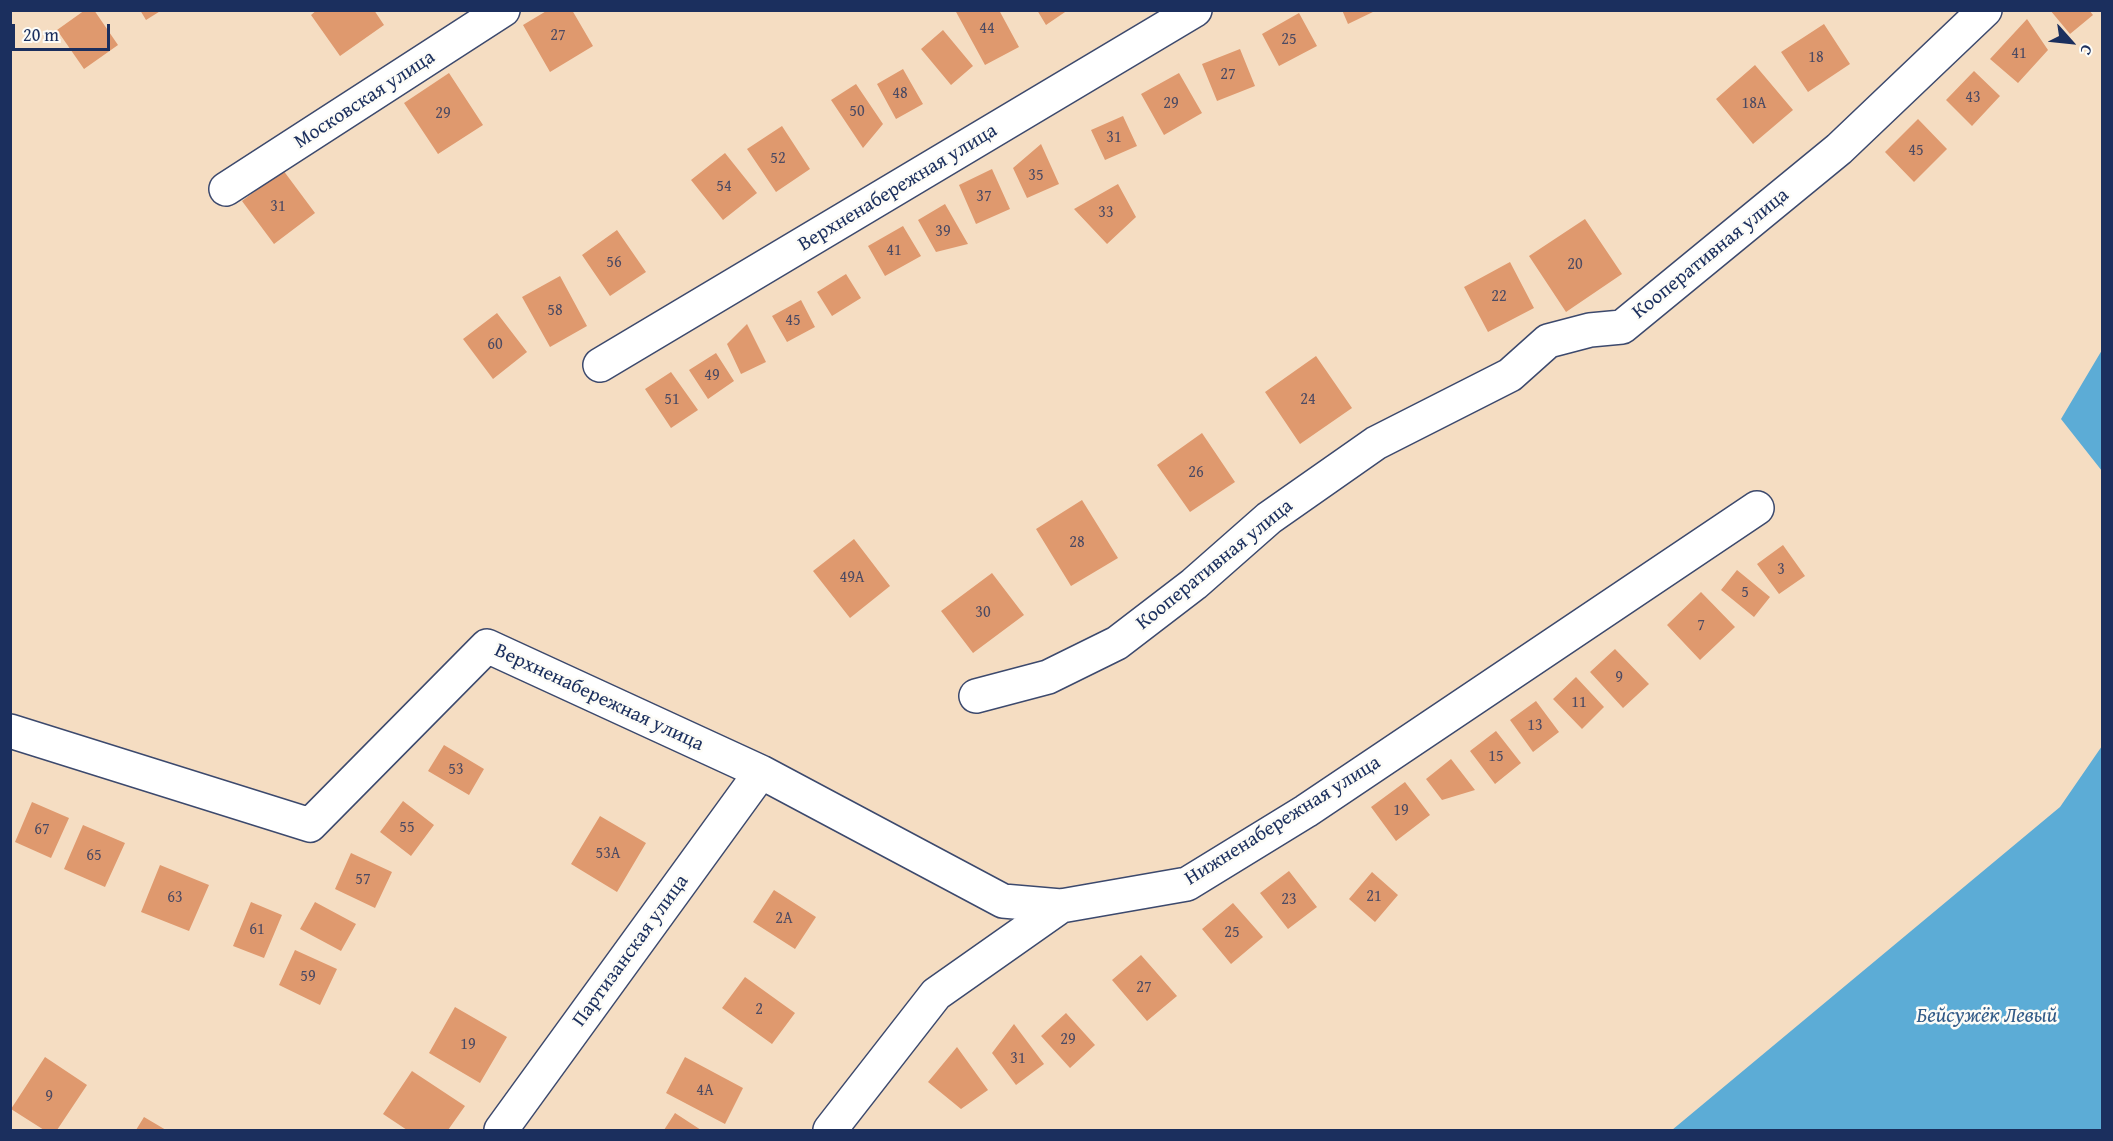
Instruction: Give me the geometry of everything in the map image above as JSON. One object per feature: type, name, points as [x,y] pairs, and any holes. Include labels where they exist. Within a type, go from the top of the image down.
[{"type":"street","name":"Московская улица","points":[[226,189],[503,10]]},
{"type":"street","name":"Верхненабережная улица","points":[[600,365],[1195,10]]},
{"type":"street","name":"Кооперативная улица","points":[[976,696],[1048,677],[1117,644],[1194,584],[1269,518],[1376,443],[1510,375],[1548,341],[1590,330],[1622,327],[1839,149],[1985,10]]},
{"type":"street","name":"Нижненабережная улица","points":[[830,1131],[936,994],[1061,906],[1187,884],[1306,811],[1757,508]]},
{"type":"street","name":"Верхненабережная улица","points":[[10,731],[310,825],[487,646],[761,772],[1003,901],[1061,906]]},
{"type":"street","name":"Партизанская улица","points":[[501,1131],[761,772]]},
{"type":"water","points":[[2102,350],[2102,471],[2061,419]]},
{"type":"water","name":"Бейсужёк Левый","points":[[2102,746],[2102,1130],[1672,1130],[2060,807]]},
{"type":"building","points":[[85,10],[94,10],[118,45],[84,69],[57,30]]},
{"type":"building","points":[[140,10],[162,10],[146,20]]},
{"type":"building","points":[[317,10],[374,10],[384,25],[340,56],[311,15]]},
{"type":"building","points":[[548,10],[572,10],[593,46],[550,72],[523,25]]},
{"type":"building","points":[[955,10],[999,10],[1019,47],[985,65]]},
{"type":"building","points":[[1037,10],[1068,10],[1046,25]]},
{"type":"building","points":[[1342,10],[1377,10],[1348,24]]},
{"type":"building","points":[[2050,10],[2089,10],[2093,15],[2070,34]]},
{"type":"building","points":[[1299,13],[1317,46],[1279,66],[1262,34]]},
{"type":"building","points":[[2027,19],[2048,50],[2018,83],[1990,59]]},
{"type":"building","points":[[1824,24],[1850,64],[1808,92],[1781,52]]},
{"type":"building","points":[[943,30],[973,66],[951,85],[921,49]]},
{"type":"building","points":[[1240,49],[1255,86],[1217,101],[1202,64]]},
{"type":"building","points":[[1755,65],[1793,110],[1753,144],[1716,99]]},
{"type":"building","points":[[903,69],[923,104],[896,119],[877,84]]},
{"type":"building","points":[[1974,71],[2000,96],[1972,126],[1946,100]]},
{"type":"building","points":[[449,73],[483,125],[438,154],[404,103]]},
{"type":"building","points":[[1179,73],[1202,113],[1164,135],[1141,94]]},
{"type":"building","points":[[856,84],[883,124],[863,148],[831,100]]},
{"type":"building","points":[[1123,116],[1137,146],[1105,160],[1091,130]]},
{"type":"building","points":[[1918,119],[1947,149],[1914,182],[1885,152]]},
{"type":"building","points":[[782,126],[810,169],[776,192],[747,149]]},
{"type":"building","points":[[1041,144],[1059,184],[1027,198],[1013,168]]},
{"type":"building","points":[[725,153],[757,193],[723,220],[691,180]]},
{"type":"building","points":[[992,169],[1010,209],[976,224],[959,185]]},
{"type":"building","points":[[283,170],[315,213],[274,244],[242,201]]},
{"type":"building","points":[[1118,184],[1136,217],[1107,244],[1074,209]]},
{"type":"building","points":[[945,204],[968,244],[936,252],[918,220]]},
{"type":"building","points":[[1585,219],[1622,274],[1566,312],[1529,256]]},
{"type":"building","points":[[903,226],[921,256],[885,276],[868,246]]},
{"type":"building","points":[[617,230],[646,272],[610,296],[582,255]]},
{"type":"building","points":[[1510,262],[1534,308],[1488,332],[1464,287]]},
{"type":"building","points":[[846,274],[861,298],[832,316],[817,292]]},
{"type":"building","points":[[560,276],[587,326],[550,347],[522,297]]},
{"type":"building","points":[[801,300],[815,327],[787,342],[772,316]]},
{"type":"building","points":[[497,313],[527,352],[493,379],[463,339]]},
{"type":"building","points":[[747,324],[766,362],[741,374],[727,344]]},
{"type":"building","points":[[716,353],[734,381],[708,399],[689,370]]},
{"type":"building","points":[[1316,356],[1352,408],[1300,444],[1265,392]]},
{"type":"building","points":[[671,372],[698,410],[671,428],[645,389]]},
{"type":"building","points":[[1202,433],[1235,482],[1190,512],[1157,465]]},
{"type":"building","points":[[1082,500],[1118,558],[1071,586],[1036,529]]},
{"type":"building","points":[[854,539],[890,586],[850,618],[813,571]]},
{"type":"building","points":[[1783,545],[1805,576],[1779,594],[1757,564]]},
{"type":"building","points":[[1737,570],[1770,597],[1754,617],[1721,590]]},
{"type":"building","points":[[992,573],[1024,615],[973,653],[941,611]]},
{"type":"building","points":[[1701,592],[1735,627],[1700,660],[1667,625]]},
{"type":"building","points":[[1615,649],[1649,684],[1623,708],[1590,672]]},
{"type":"building","points":[[1576,677],[1604,707],[1582,729],[1553,699]]},
{"type":"building","points":[[1536,701],[1559,732],[1533,752],[1510,720]]},
{"type":"building","points":[[1496,731],[1521,763],[1495,784],[1470,751]]},
{"type":"building","points":[[444,745],[484,769],[469,795],[428,771]]},
{"type":"building","points":[[1451,759],[1475,790],[1442,800],[1426,779]]},
{"type":"building","points":[[1405,782],[1430,815],[1396,841],[1371,807]]},
{"type":"building","points":[[403,801],[434,825],[411,856],[380,832]]},
{"type":"building","points":[[32,802],[69,818],[51,858],[15,842]]},
{"type":"building","points":[[600,816],[646,843],[617,892],[571,864]]},
{"type":"building","points":[[83,825],[125,843],[105,887],[64,869]]},
{"type":"building","points":[[351,853],[392,872],[375,908],[335,889]]},
{"type":"building","points":[[160,865],[209,885],[189,931],[141,912]]},
{"type":"building","points":[[1289,871],[1317,907],[1288,929],[1260,893]]},
{"type":"building","points":[[1372,872],[1398,895],[1375,922],[1349,899]]},
{"type":"building","points":[[774,890],[816,917],[795,949],[753,922]]},
{"type":"building","points":[[251,902],[282,915],[264,958],[233,946]]},
{"type":"building","points":[[315,902],[356,924],[341,951],[300,929]]},
{"type":"building","points":[[1233,903],[1263,937],[1231,964],[1202,929]]},
{"type":"building","points":[[295,950],[337,969],[320,1005],[279,985]]},
{"type":"building","points":[[1141,955],[1177,996],[1147,1021],[1112,980]]},
{"type":"building","points":[[745,977],[795,1013],[772,1044],[722,1008]]},
{"type":"building","points":[[455,1007],[507,1037],[480,1083],[429,1053]]},
{"type":"building","points":[[1066,1013],[1095,1045],[1070,1068],[1041,1036]]},
{"type":"building","points":[[1014,1024],[1044,1064],[1016,1085],[992,1053]]},
{"type":"building","points":[[957,1047],[988,1090],[961,1109],[928,1082]]},
{"type":"building","points":[[45,1057],[87,1085],[57,1130],[44,1130],[11,1109]]},
{"type":"building","points":[[685,1057],[743,1088],[725,1124],[666,1093]]},
{"type":"building","points":[[412,1071],[465,1106],[448,1130],[407,1130],[383,1114]]},
{"type":"building","points":[[675,1113],[701,1130],[664,1130]]},
{"type":"building","points":[[144,1117],[166,1130],[136,1130]]}]
